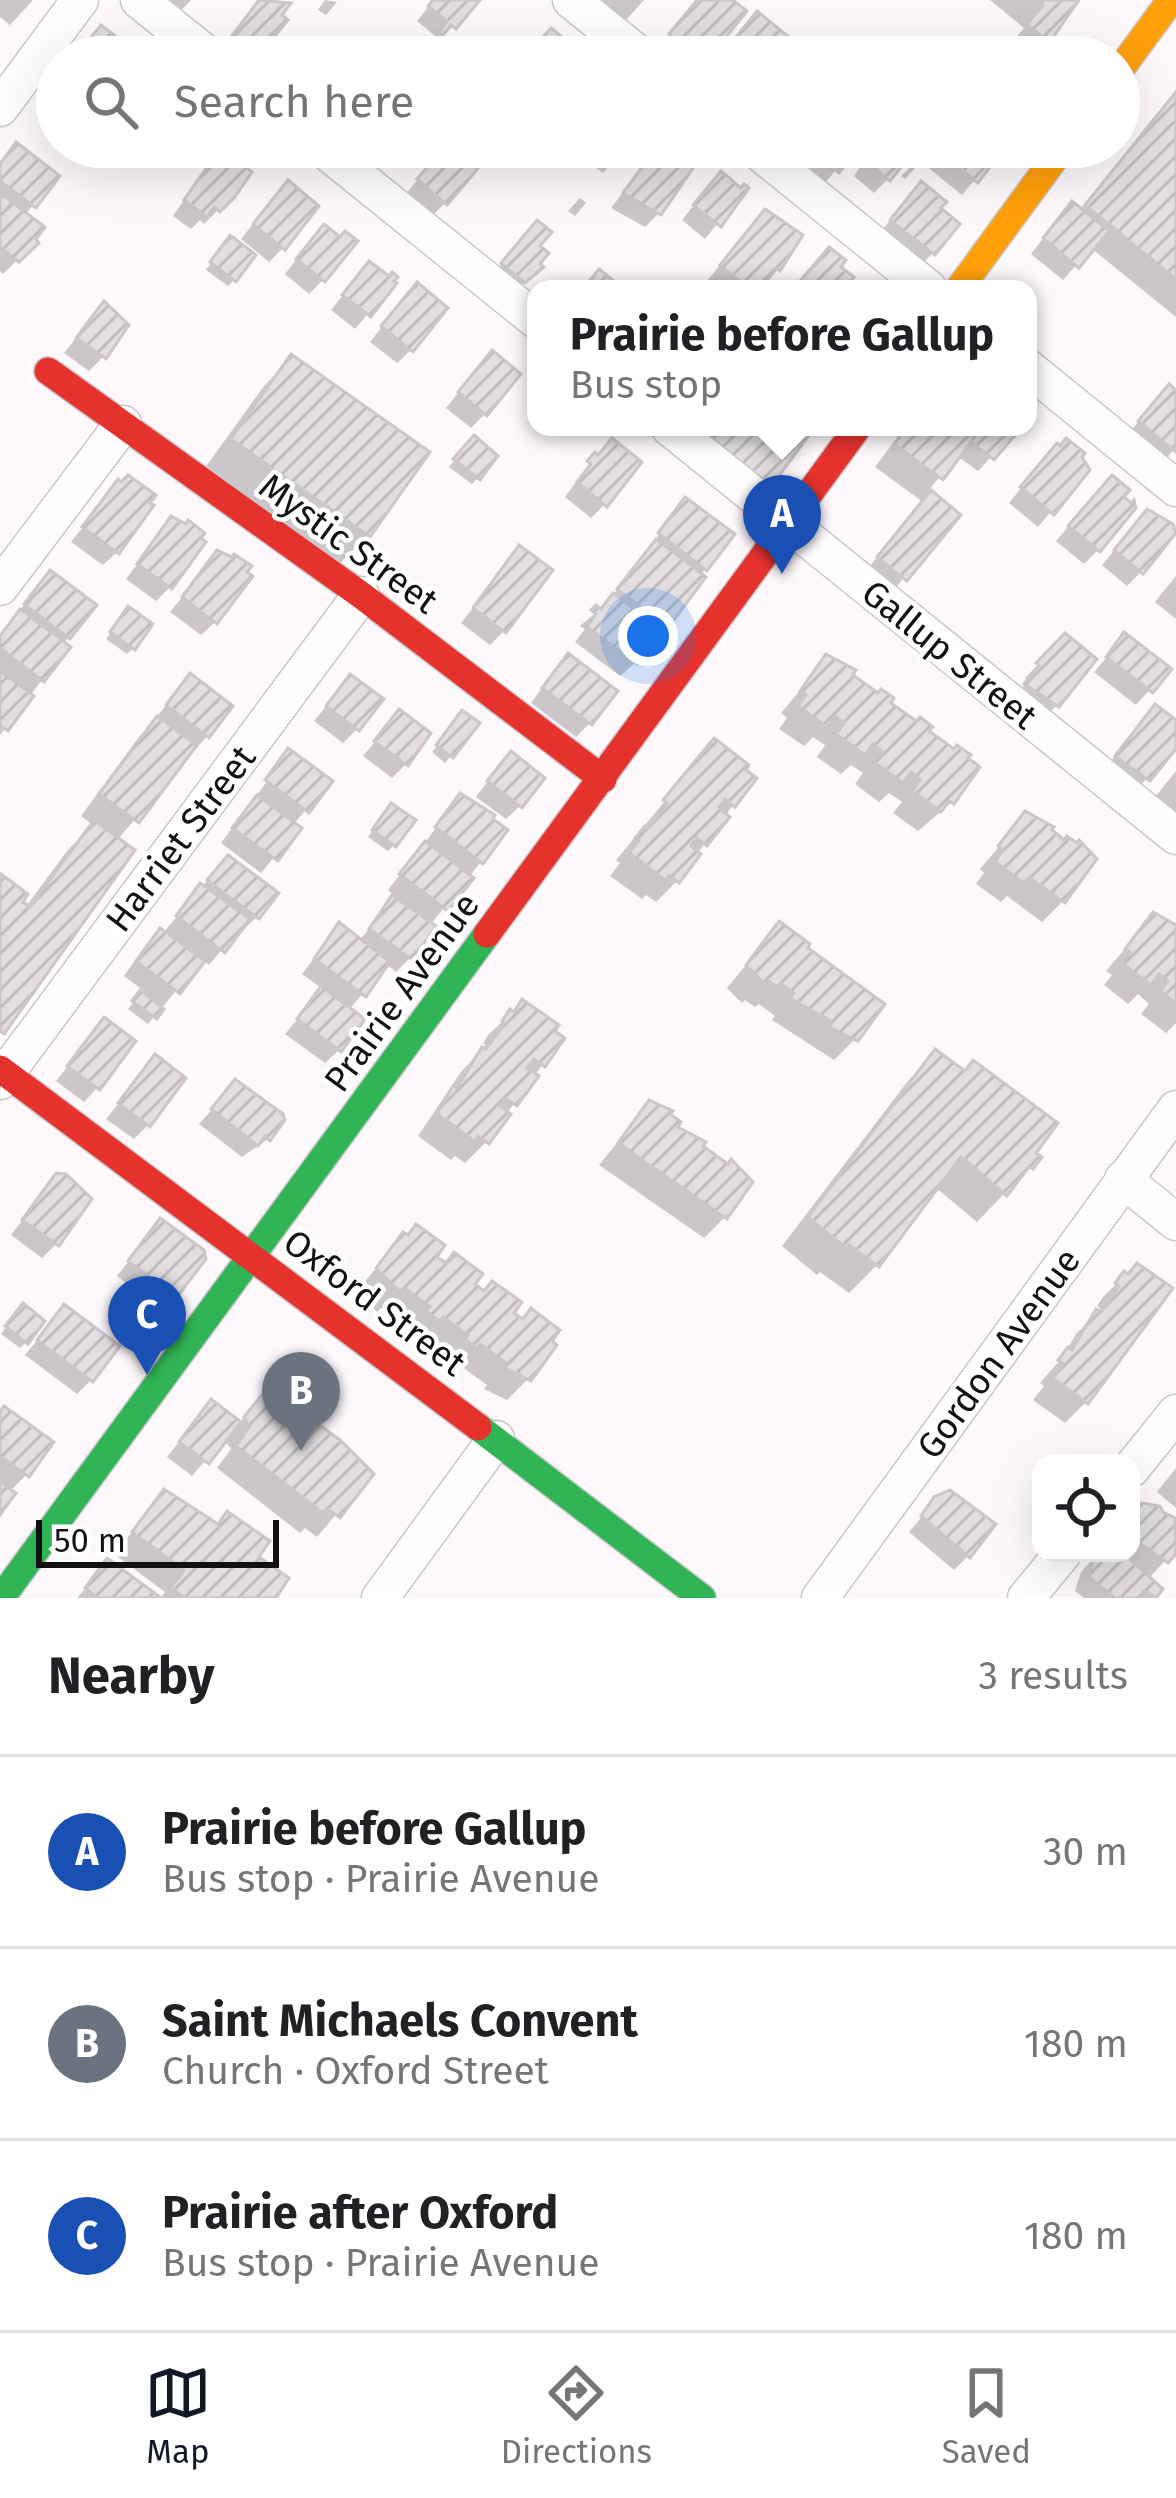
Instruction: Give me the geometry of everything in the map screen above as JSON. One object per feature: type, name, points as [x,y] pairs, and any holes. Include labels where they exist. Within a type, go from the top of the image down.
[{"type":"street","points":[[53,36],[80,0]]},
{"type":"street","points":[[139,0],[184,36]]},
{"type":"street","points":[[571,0],[616,36]]},
{"type":"street","points":[[1140,42],[1171,0]]},
{"type":"street","points":[[0,108],[36,59]]},
{"type":"street","points":[[347,168],[527,313]]},
{"type":"street","points":[[779,168],[918,280]]},
{"type":"street","points":[[966,280],[1048,168]]},
{"type":"street","name":"Mystic Street","points":[[49,371],[361,595],[603,779]]},
{"type":"street","points":[[1037,375],[1176,488]]},
{"type":"street","points":[[0,587],[123,424]]},
{"type":"street","name":"Gallup Street","points":[[680,436],[1176,836]]},
{"type":"street","name":"Prairie Avenue","points":[[1,1598],[851,436]]},
{"type":"street","name":"Harriet Street","points":[[2,1074],[361,595]]},
{"type":"street","name":"Oxford Street","points":[[2,1074],[253,1255],[702,1598]]},
{"type":"street","name":"Gordon Avenue","points":[[820,1598],[1176,1109]]},
{"type":"street","points":[[1123,1179],[1176,1222]]},
{"type":"street","points":[[1140,1458],[1176,1413]]},
{"type":"street","points":[[380,1598],[496,1439]]},
{"type":"street","points":[[1026,1598],[1056,1562]]},
{"type":"building","points":[[259,0],[291,3],[282,15],[288,20],[275,36],[232,36]]},
{"type":"building","points":[[433,0],[480,0],[456,29],[451,25],[444,34],[440,31],[447,21],[428,6]]},
{"type":"building","points":[[697,0],[733,0],[747,11],[727,36],[669,34]]},
{"type":"building","points":[[1037,0],[1079,0],[1054,36],[1041,36],[1027,24],[1043,5]]},
{"type":"building","points":[[757,11],[788,36],[737,36]]},
{"type":"building","points":[[101,25],[115,36],[92,36]]},
{"type":"building","points":[[1176,92],[1176,279],[1085,205],[1115,168],[1140,168],[1140,137]]},
{"type":"building","points":[[16,142],[36,157],[36,168],[50,168],[60,176],[36,208],[0,181],[0,164]]},
{"type":"building","points":[[206,168],[252,172],[220,212],[214,207],[207,217],[184,200]]},
{"type":"building","points":[[426,168],[478,168],[447,205],[417,179]]},
{"type":"building","points":[[641,168],[693,168],[661,215],[623,193]]},
{"type":"building","points":[[874,168],[900,168],[890,181]]},
{"type":"building","points":[[959,168],[989,168],[978,183]]},
{"type":"building","points":[[721,171],[741,188],[744,184],[749,188],[721,227],[693,205]]},
{"type":"building","points":[[288,180],[319,206],[285,250],[253,224]]},
{"type":"building","points":[[921,181],[947,202],[941,208],[960,224],[935,255],[890,220]]},
{"type":"building","points":[[0,193],[45,227],[36,239],[39,243],[19,262],[0,247]]},
{"type":"building","points":[[1072,201],[1109,231],[1079,268],[1043,238]]},
{"type":"building","points":[[765,209],[803,235],[780,271],[777,268],[767,280],[738,280],[720,265]]},
{"type":"building","points":[[537,220],[552,232],[540,246],[549,253],[540,264],[544,267],[525,283],[501,263]]},
{"type":"building","points":[[324,224],[340,237],[345,231],[358,241],[325,282],[296,259]]},
{"type":"building","points":[[230,235],[256,255],[236,282],[210,262]]},
{"type":"building","points":[[829,247],[846,260],[841,267],[854,277],[852,280],[801,280]]},
{"type":"building","points":[[369,261],[398,277],[371,317],[342,295]]},
{"type":"building","points":[[599,269],[613,280],[590,280]]},
{"type":"building","points":[[417,282],[448,308],[413,352],[381,326]]},
{"type":"building","points":[[104,301],[129,325],[106,359],[76,338]]},
{"type":"building","points":[[492,350],[521,374],[487,416],[458,392]]},
{"type":"building","points":[[291,354],[430,452],[370,537],[231,439]]},
{"type":"building","points":[[1169,384],[1176,390],[1176,452],[1138,421]]},
{"type":"building","points":[[474,435],[498,456],[480,480],[453,459]]},
{"type":"building","points":[[714,436],[808,436],[770,488],[711,439]]},
{"type":"building","points":[[900,436],[975,436],[943,480],[894,444]]},
{"type":"building","points":[[975,436],[1014,436],[994,460],[971,442]]},
{"type":"building","points":[[612,438],[642,462],[607,507],[577,482],[591,464],[587,461]]},
{"type":"building","points":[[1066,438],[1085,453],[1082,457],[1090,470],[1054,515],[1020,487]]},
{"type":"building","points":[[128,475],[156,495],[150,503],[154,505],[119,554],[82,527],[118,479],[121,482]]},
{"type":"building","points":[[1112,475],[1130,490],[1124,497],[1131,503],[1134,500],[1136,508],[1100,552],[1068,526]]},
{"type":"building","points":[[931,490],[961,515],[907,581],[877,557]]},
{"type":"building","points":[[685,497],[735,534],[707,571],[658,533]]},
{"type":"building","points":[[1147,509],[1173,524],[1176,533],[1143,574],[1114,550]]},
{"type":"building","points":[[171,516],[186,524],[188,520],[205,533],[201,538],[206,542],[172,589],[137,564]]},
{"type":"building","points":[[656,539],[706,577],[668,628],[617,589]]},
{"type":"building","points":[[519,545],[553,570],[506,633],[473,608]]},
{"type":"building","points":[[217,550],[252,566],[247,572],[253,576],[217,624],[182,597]]},
{"type":"building","points":[[50,570],[97,605],[70,639],[24,604]]},
{"type":"building","points":[[613,593],[662,630],[646,658],[637,664],[587,627],[596,614],[591,610],[596,605],[601,609]]},
{"type":"building","points":[[128,606],[153,624],[135,650],[110,632]]},
{"type":"building","points":[[20,609],[71,647],[44,682],[0,648],[0,636]]},
{"type":"building","points":[[1124,632],[1172,669],[1153,693],[1106,657]]},
{"type":"building","points":[[1065,633],[1097,659],[1059,707],[1024,684],[1036,663]]},
{"type":"building","points":[[568,653],[618,691],[592,725],[542,688]]},
{"type":"building","points":[[826,654],[856,670],[853,675],[878,693],[881,689],[894,698],[891,703],[916,721],[920,717],[933,727],[929,731],[954,749],[957,745],[971,755],[968,758],[980,767],[954,804],[949,801],[941,812],[912,791],[920,780],[911,772],[903,783],[874,762],[882,751],[873,744],[865,755],[836,734],[844,723],[835,716],[827,727],[798,706],[806,695],[800,691]]},
{"type":"building","points":[[0,671],[34,696],[8,731],[0,725]]},
{"type":"building","points":[[190,673],[233,706],[209,738],[166,705]]},
{"type":"building","points":[[350,674],[384,699],[359,731],[326,706]]},
{"type":"building","points":[[1155,704],[1176,720],[1176,749],[1150,781],[1115,756]]},
{"type":"building","points":[[399,709],[431,733],[408,766],[374,741]]},
{"type":"building","points":[[462,710],[480,723],[453,758],[436,745]]},
{"type":"building","points":[[157,716],[197,745],[139,823],[99,794]]},
{"type":"building","points":[[714,738],[749,765],[746,770],[757,778],[735,807],[725,799],[719,808],[730,817],[707,846],[697,838],[691,846],[701,854],[679,883],[669,875],[665,880],[629,853],[639,840],[635,838],[667,803],[663,800]]},
{"type":"building","points":[[288,748],[333,781],[309,813],[265,780]]},
{"type":"building","points":[[511,751],[545,778],[522,808],[487,781]]},
{"type":"building","points":[[460,793],[495,815],[493,819],[508,830],[483,864],[435,827]]},
{"type":"building","points":[[257,795],[302,828],[278,861],[232,828]]},
{"type":"building","points":[[391,803],[416,820],[396,847],[372,830]]},
{"type":"building","points":[[1025,811],[1054,827],[1064,840],[1067,836],[1079,840],[1097,859],[1065,903],[1029,877],[1024,883],[995,862],[1003,850],[998,846]]},
{"type":"building","points":[[94,820],[135,850],[4,1034],[0,1031],[0,873],[28,894],[23,902],[30,907]]},
{"type":"building","points":[[425,841],[474,878],[448,911],[399,874]]},
{"type":"building","points":[[228,855],[279,893],[259,919],[207,880]]},
{"type":"building","points":[[200,883],[250,919],[225,953],[176,916]]},
{"type":"building","points":[[392,895],[436,926],[413,960],[369,929]]},
{"type":"building","points":[[1153,912],[1176,925],[1176,1003],[1160,991],[1168,981],[1159,974],[1151,985],[1122,963],[1130,953],[1125,949]]},
{"type":"building","points":[[779,921],[885,1004],[858,1041],[829,1027],[833,1022],[790,998],[794,993],[781,984],[779,988],[768,981],[765,984],[746,965]]},
{"type":"building","points":[[339,922],[390,962],[366,997],[314,959]]},
{"type":"building","points":[[160,928],[205,961],[180,994],[136,961]]},
{"type":"building","points":[[321,986],[365,1019],[341,1052],[297,1019]]},
{"type":"building","points":[[140,990],[164,1009],[157,1019],[132,1001]]},
{"type":"building","points":[[522,999],[559,1025],[555,1031],[565,1038],[545,1067],[534,1059],[527,1068],[539,1076],[517,1106],[505,1098],[500,1106],[511,1114],[489,1144],[478,1136],[474,1141],[437,1114],[453,1086],[457,1088],[482,1047],[486,1049],[510,1009],[514,1012]]},
{"type":"building","points":[[104,1017],[136,1041],[100,1090],[67,1066]]},
{"type":"building","points":[[935,1049],[965,1071],[973,1060],[1058,1123],[1036,1153],[1042,1157],[1007,1196],[961,1157],[879,1267],[849,1245],[847,1249],[808,1217]]},
{"type":"building","points":[[155,1054],[186,1078],[150,1127],[118,1103]]},
{"type":"building","points":[[235,1079],[283,1114],[285,1120],[270,1141],[265,1136],[258,1146],[211,1109]]},
{"type":"building","points":[[649,1100],[673,1111],[670,1114],[681,1122],[678,1127],[706,1142],[703,1146],[728,1164],[731,1159],[753,1182],[727,1219],[618,1143]]},
{"type":"building","points":[[56,1173],[66,1174],[92,1199],[59,1246],[22,1220]]},
{"type":"building","points":[[160,1218],[204,1250],[206,1259],[177,1297],[128,1261]]},
{"type":"building","points":[[416,1224],[445,1245],[437,1257],[446,1263],[454,1252],[483,1274],[475,1284],[484,1291],[492,1281],[522,1302],[514,1313],[523,1319],[531,1308],[560,1330],[552,1341],[557,1345],[531,1381],[503,1367],[506,1363],[480,1344],[477,1349],[465,1339],[468,1335],[426,1311],[430,1307],[404,1288],[400,1292],[376,1268],[403,1232],[408,1235]]},
{"type":"building","points":[[1137,1263],[1173,1288],[1088,1404],[1052,1378],[1063,1364],[1058,1360],[1068,1347],[1072,1350],[1096,1309],[1101,1312],[1124,1271],[1128,1274]]},
{"type":"building","points":[[23,1303],[45,1321],[28,1344],[5,1326]]},
{"type":"building","points":[[64,1304],[120,1346],[93,1382],[37,1340]]},
{"type":"building","points":[[265,1391],[273,1397],[276,1393],[340,1440],[374,1474],[340,1518],[327,1508],[323,1513],[236,1446],[250,1426],[244,1417]]},
{"type":"building","points":[[211,1399],[241,1422],[209,1464],[179,1442]]},
{"type":"building","points":[[4,1406],[54,1442],[29,1477],[0,1456]]},
{"type":"building","points":[[0,1482],[16,1493],[0,1515]]},
{"type":"building","points":[[164,1489],[218,1524],[227,1511],[270,1541],[259,1557],[289,1578],[276,1598],[185,1598],[171,1588],[184,1570],[132,1532]]},
{"type":"building","points":[[950,1490],[996,1524],[970,1558],[921,1516],[934,1497]]},
{"type":"building","points":[[1140,1504],[1160,1506],[1175,1518],[1176,1554],[1168,1563],[1140,1543]]},
{"type":"building","points":[[107,1558],[160,1598],[98,1598],[85,1588]]},
{"type":"building","points":[[1093,1562],[1133,1562],[1163,1589],[1156,1598],[1146,1591],[1141,1598],[1115,1598],[1088,1576]]},
{"type":"traffic: fast","points":[[1,1598],[487,934]]},
{"type":"traffic: fast","points":[[478,1427],[702,1598]]},
{"type":"traffic: slow","points":[[1140,42],[1171,0]]},
{"type":"traffic: slow","points":[[966,280],[1048,168]]},
{"type":"traffic: jam","points":[[48,371],[361,595],[603,779]]},
{"type":"traffic: jam","points":[[487,934],[851,436]]},
{"type":"traffic: jam","points":[[0,1069],[478,1427]]},
{"type":"place","name":"Prairie before Gallup","points":[[782,574]]},
{"type":"place","name":"Prairie after Oxford","points":[[147,1375]]},
{"type":"place","name":"Saint Michaels Convent","points":[[301,1451]]}]
